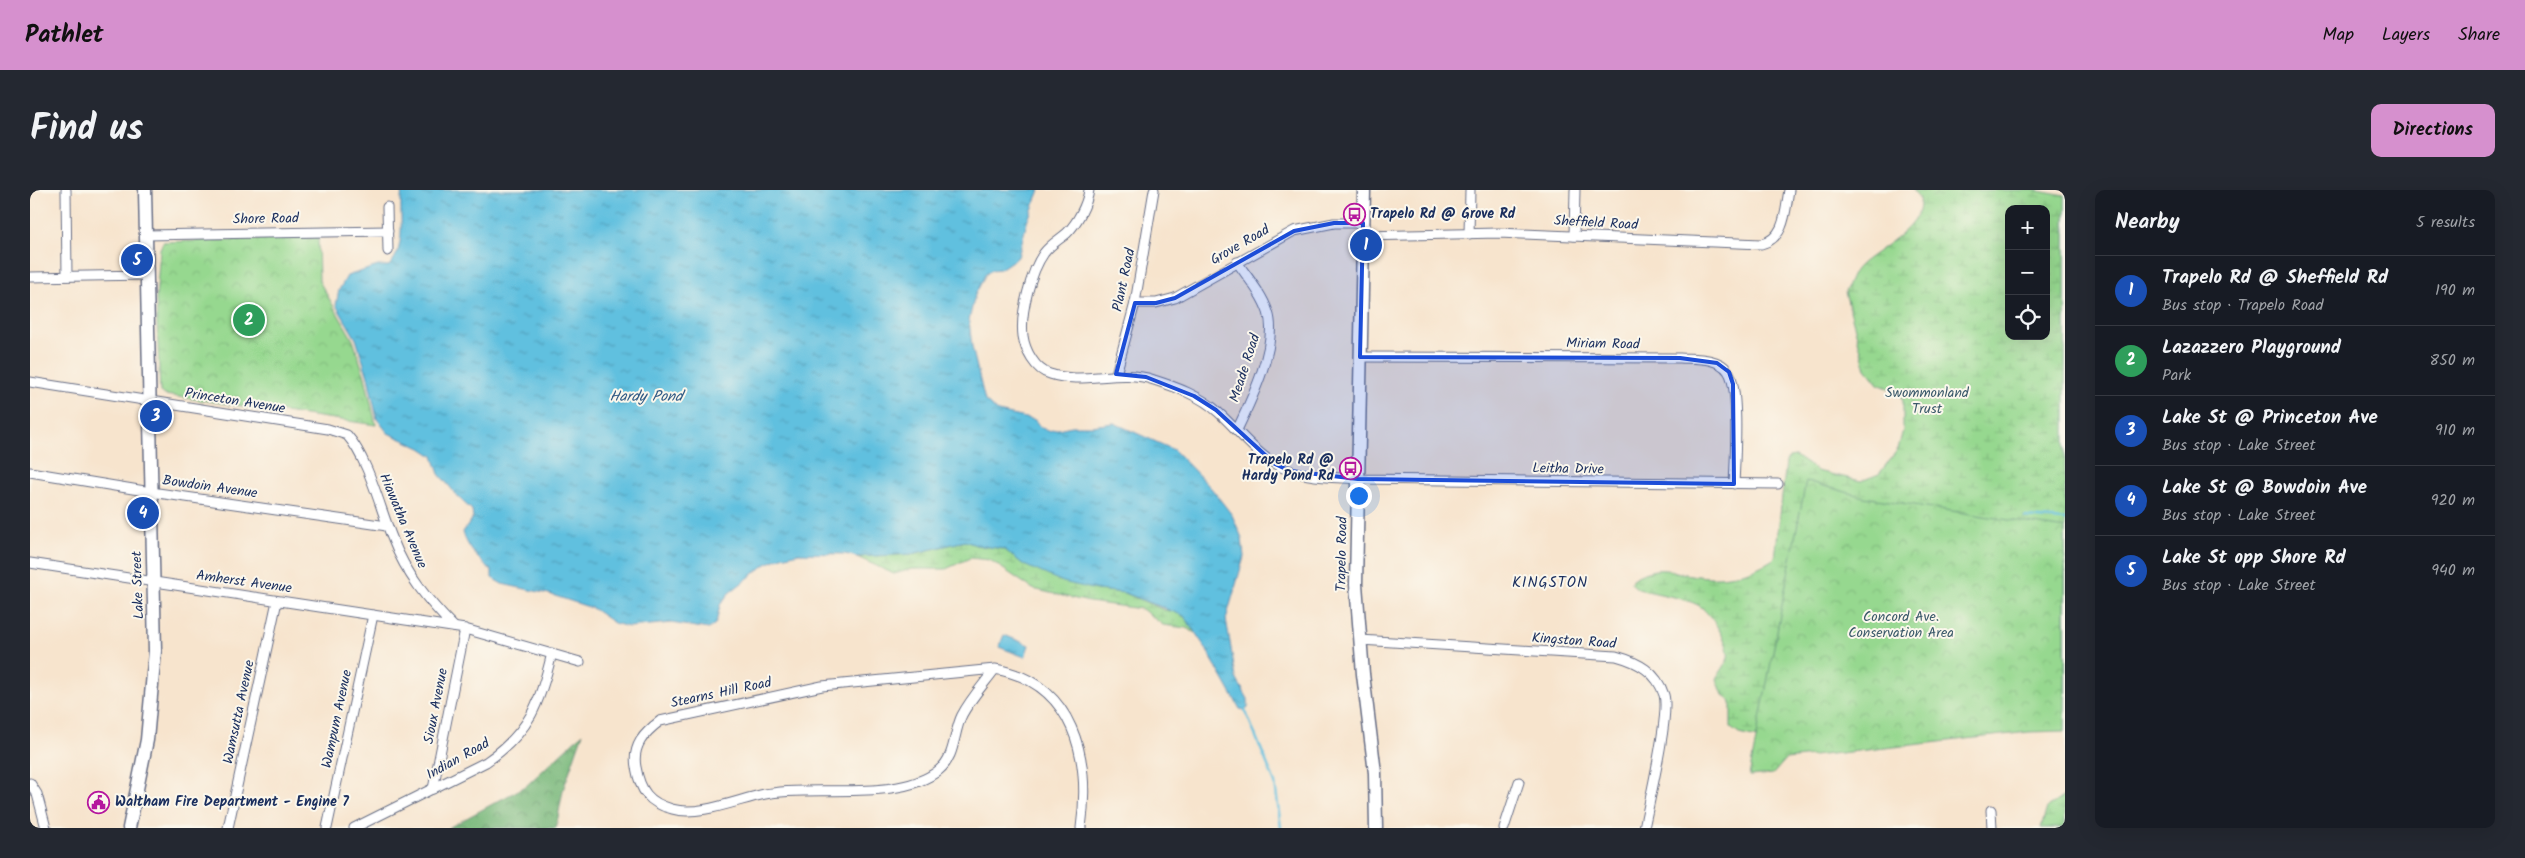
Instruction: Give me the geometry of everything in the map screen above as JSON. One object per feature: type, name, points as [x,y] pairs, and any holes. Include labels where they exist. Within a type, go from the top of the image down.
[{"type":"street","points":[[66,190],[67,276]]},
{"type":"street","name":"Lake Street","points":[[129,828],[143,761],[152,695],[155,651],[145,190]]},
{"type":"street","name":"Leitha Drive","points":[[1089,190],[1076,222],[1065,234],[1055,240],[1040,260],[1027,295],[1023,314],[1023,336],[1033,360],[1040,370],[1068,377],[1116,374],[1146,377],[1187,392],[1216,410],[1275,464],[1290,471],[1331,478],[1778,484]]},
{"type":"street","name":"Plant Road","points":[[1116,374],[1135,303],[1154,190]]},
{"type":"street","name":"Trapelo Road","points":[[1364,190],[1356,584],[1360,640],[1375,773],[1376,828]]},
{"type":"street","points":[[1469,234],[1470,190]]},
{"type":"street","points":[[1574,236],[1575,190]]},
{"type":"street","name":"Sheffield Road","points":[[1363,229],[1761,244],[1776,237],[1782,227],[1789,190]]},
{"type":"street","points":[[387,207],[388,251]]},
{"type":"street","name":"Grove Road","points":[[1135,303],[1156,304],[1175,298],[1294,231],[1334,223],[1363,229]]},
{"type":"street","name":"Shore Road","points":[[146,235],[388,231]]},
{"type":"street","name":"Meade Road","points":[[1237,262],[1261,297],[1268,312],[1271,328],[1270,344],[1237,430]]},
{"type":"street","points":[[30,277],[147,275]]},
{"type":"street","name":"Miriam Road","points":[[1360,357],[1680,358],[1717,363],[1729,372],[1732,384],[1735,408],[1734,484]]},
{"type":"street","name":"Princeton Avenue","points":[[30,382],[328,429],[347,435]]},
{"type":"street","name":"Hiawatha Avenue","points":[[347,435],[356,449],[376,492],[387,526],[410,575],[421,592],[454,627]]},
{"type":"street","name":"Bowdoin Avenue","points":[[30,472],[151,492],[387,526]]},
{"type":"street","name":"Amherst Avenue","points":[[30,563],[454,627]]},
{"type":"street","name":"Wamsutta Avenue","points":[[228,828],[277,601]]},
{"type":"street","name":"Wampum Avenue","points":[[327,828],[373,616]]},
{"type":"street","points":[[454,627],[580,662]]},
{"type":"street","name":"Sioux Avenue","points":[[433,789],[465,629]]},
{"type":"street","name":"Kingston Road","points":[[1360,640],[1616,656],[1632,660],[1644,667],[1661,686],[1665,698],[1664,717],[1644,828]]},
{"type":"street","name":"Indian Road","points":[[354,828],[486,762],[514,740],[528,723],[538,704],[552,653]]},
{"type":"street","name":"Stearns Hill Road","points":[[995,669],[963,715],[950,759],[940,770],[926,778],[898,786],[858,792],[797,791],[766,793],[701,809],[675,810],[650,800],[642,791],[635,759],[638,742],[648,730],[660,721],[822,686],[995,669],[1012,672],[1036,684],[1053,696],[1066,714],[1076,738],[1080,764],[1080,828]]},
{"type":"street","points":[[1504,828],[1519,782]]},
{"type":"street","points":[[30,783],[37,794],[46,828]]},
{"type":"street","points":[[1991,810],[1992,828]]},
{"type":"highlighted area","points":[[1334,223],[1363,223],[1360,357],[1680,358],[1717,363],[1729,372],[1733,384],[1734,484],[1358,479],[1290,471],[1275,464],[1216,410],[1194,396],[1146,377],[1116,374],[1135,303],[1156,303],[1175,298],[1294,231]]},
{"type":"green space","name":"Swommonland Trust","points":[[1913,190],[2033,190],[2065,196],[2065,697],[1762,739],[1739,734],[1731,728],[1731,701],[1723,695],[1717,679],[1727,661],[1728,652],[1723,637],[1714,621],[1698,605],[1638,589],[1631,583],[1632,579],[1658,570],[1708,577],[1729,576],[1757,568],[1775,558],[1786,462],[1789,457],[1795,456],[1817,471],[1861,481],[1879,474],[1898,449],[1903,430],[1903,401],[1898,392],[1878,384],[1866,369],[1845,292],[1852,275],[1858,267],[1901,234],[1912,223],[1918,212],[1919,201]]},
{"type":"green space","points":[[318,237],[319,281],[353,340],[365,377],[376,425],[165,395],[160,392],[156,299],[160,249],[163,242]]},
{"type":"green space","name":"Concord Ave. Conservation Area","points":[[1806,481],[1864,497],[2065,529],[2065,731],[2029,732],[1786,759],[1773,774],[1749,776]]},
{"type":"green space","points":[[965,541],[976,545],[1004,549],[1024,565],[1097,590],[1125,593],[1164,610],[1176,612],[1184,616],[1195,633],[1186,628],[1163,625],[1142,609],[1089,602],[1033,589],[990,560],[970,558],[946,569],[911,569],[894,574],[857,557],[912,554]]},
{"type":"green space","points":[[583,733],[563,790],[556,828],[448,828],[526,786]]},
{"type":"green space","points":[[2065,795],[2065,828],[2041,828],[2047,808]]},
{"type":"water","name":"Hardy Pond","points":[[402,190],[1040,190],[1027,222],[1018,257],[1000,269],[991,270],[985,275],[975,295],[969,320],[972,347],[985,401],[998,412],[1035,420],[1040,427],[1048,431],[1072,426],[1114,423],[1174,450],[1211,488],[1232,515],[1242,538],[1244,557],[1226,619],[1236,678],[1248,699],[1248,707],[1245,710],[1240,709],[1205,647],[1184,616],[1125,593],[1097,590],[1063,582],[1024,565],[1004,549],[976,545],[965,541],[912,554],[857,557],[845,554],[799,553],[782,557],[766,564],[729,593],[720,605],[716,623],[709,629],[671,623],[629,627],[614,623],[592,608],[549,594],[502,584],[492,578],[492,571],[474,553],[467,543],[463,532],[473,518],[472,510],[439,474],[433,456],[421,448],[388,433],[377,419],[368,377],[356,339],[336,305],[339,290],[347,276],[378,266],[389,266],[395,258],[401,230]]},
{"type":"water","points":[[1004,635],[1029,645],[1025,657],[999,647]]},
{"type":"waterway","points":[[2025,517],[2065,520]]},
{"type":"waterway","points":[[1245,710],[1275,783],[1281,828]]},
{"type":"place","name":"Trapelo Rd @ Grove Rd","points":[[1354,214]]},
{"type":"place","name":"Trapelo Rd @ Sheffield Rd","points":[[1366,245]]},
{"type":"place","name":"Lake St opp Shore Rd","points":[[137,260]]},
{"type":"place","name":"Lazazzero Playground","points":[[249,320]]},
{"type":"place","name":"Lake St @ Princeton Ave","points":[[156,416]]},
{"type":"place","name":"Trapelo Rd @ Hardy Pond Rd","points":[[1350,468]]},
{"type":"place","name":"Lake St @ Bowdoin Ave","points":[[143,513]]},
{"type":"place","name":"Waltham Fire Department - Engine 7","points":[[99,802]]},
{"type":"district","name":"KINGSTON","points":[[1550,583]]}]
